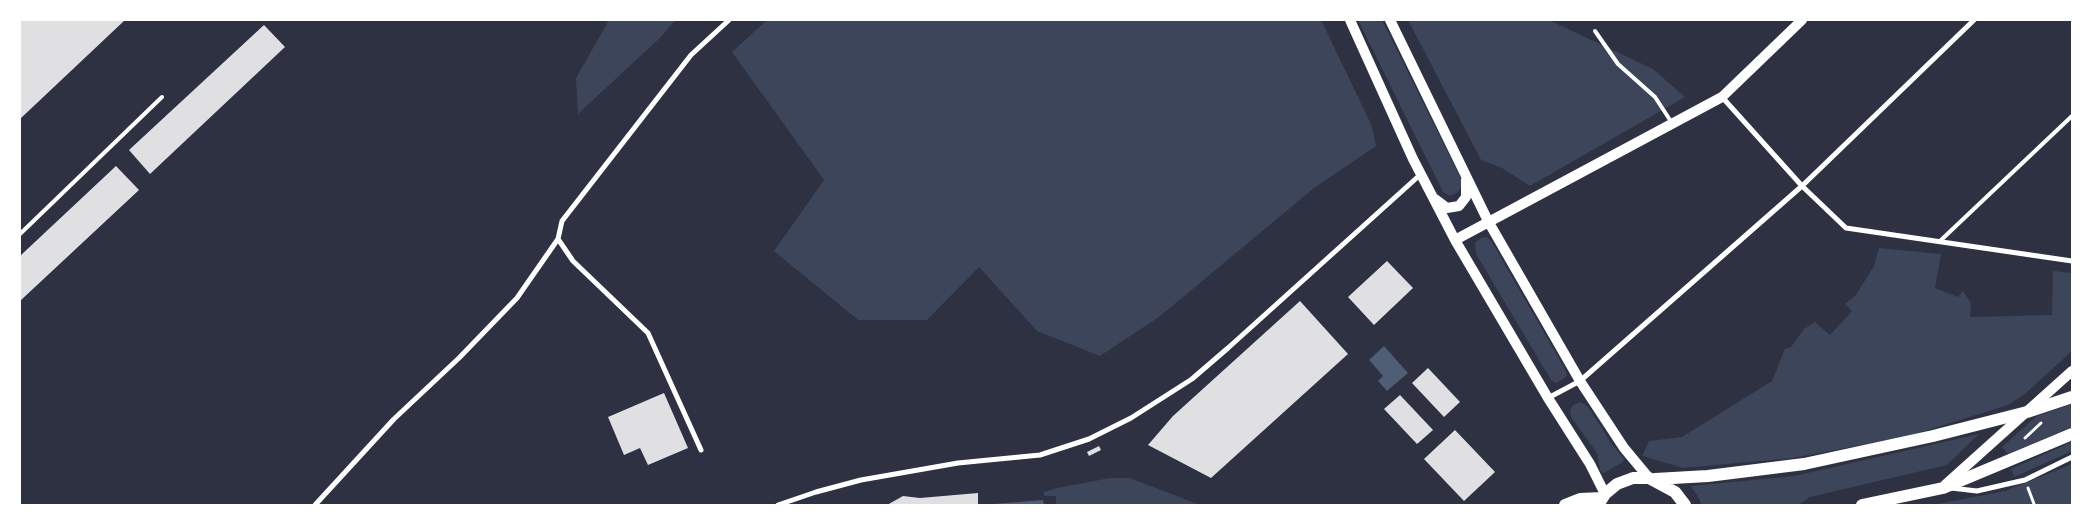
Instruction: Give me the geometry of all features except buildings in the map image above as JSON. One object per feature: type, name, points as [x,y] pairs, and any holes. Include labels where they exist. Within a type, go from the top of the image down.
[{"type":"main road","points":[[1350,20],[1421,174],[1455,240],[1548,398],[1590,464],[1602,499]]},
{"type":"main road","points":[[1390,20],[1488,221],[1580,381],[1624,448],[1652,479],[1675,492],[1685,505]]},
{"type":"main road","points":[[1455,240],[1722,97],[1802,20]]},
{"type":"main road","points":[[1431,194],[1443,206],[1452,208],[1459,206],[1466,196],[1465,175]]},
{"type":"main road","points":[[1943,488],[2072,371]]},
{"type":"main road","points":[[1565,505],[1580,499],[1602,499],[1617,484],[1633,478],[1652,479],[1708,476],[1804,464],[1933,436],[2027,412],[2072,397]]},
{"type":"main road","points":[[1862,505],[1943,488],[2072,434]]},
{"type":"street","points":[[315,505],[394,419],[459,358],[517,298],[558,239],[562,221],[691,55],[729,20]]},
{"type":"street","points":[[1548,398],[1580,381],[1802,186],[1974,20]]},
{"type":"street","points":[[1722,97],[1802,186],[1846,228],[2072,261]]},
{"type":"street","points":[[778,505],[861,480],[958,463],[1040,455],[1089,439],[1131,418],[1184,384],[1220,354],[1421,174]]},
{"type":"street","points":[[558,239],[573,261],[648,333],[701,450]]},
{"type":"street","points":[[1943,488],[1976,491],[2025,480],[2072,457]]},
{"type":"lane","points":[[1595,31],[1618,64],[1655,97],[1672,123]]},
{"type":"lane","points":[[20,234],[162,97]]},
{"type":"lane","points":[[1939,242],[2072,116]]},
{"type":"shaded area","points":[[609,20],[675,20],[661,37],[578,114],[576,78]]},
{"type":"shaded area","points":[[767,20],[1321,20],[1372,126],[1376,146],[1314,188],[1159,317],[1100,356],[1037,331],[979,267],[927,320],[858,320],[774,251],[824,180],[732,52]]},
{"type":"shaded area","points":[[1358,20],[1382,20],[1461,179],[1461,187],[1457,193],[1450,196],[1443,192]]},
{"type":"shaded area","points":[[1408,20],[1549,20],[1653,69],[1685,97],[1530,186],[1502,168],[1481,160]]},
{"type":"shaded area","points":[[1487,237],[1492,242],[1565,369],[1567,375],[1562,380],[1555,383],[1551,380],[1476,254],[1475,243],[1481,238]]},
{"type":"shaded area","points":[[1879,248],[1941,254],[1935,288],[1958,297],[1963,291],[1971,303],[1970,317],[2052,315],[2053,271],[2072,273],[2072,351],[2025,394],[2008,405],[1909,436],[1793,458],[1683,468],[1642,456],[1649,441],[1682,437],[1772,381],[1785,349],[1791,347],[1804,329],[1815,322],[1830,335],[1852,311],[1845,304],[1855,296],[1874,266]]},
{"type":"shaded area","points":[[1384,346],[1408,373],[1387,391],[1378,381],[1383,376],[1369,360]]},
{"type":"shaded area","points":[[1580,402],[1591,411],[1611,443],[1624,459],[1623,462],[1604,473],[1600,470],[1597,453],[1571,417],[1570,411],[1573,405]]},
{"type":"shaded area","points":[[2072,404],[2072,427],[2008,454],[2002,447],[2037,416]]},
{"type":"shaded area","points":[[1979,434],[1947,465],[1810,497],[1798,505],[1702,505],[1690,486],[1794,476]]},
{"type":"shaded area","points":[[2072,442],[2072,451],[2014,477],[2011,469]]},
{"type":"shaded area","points":[[2072,464],[2072,505],[1932,505],[2005,491]]},
{"type":"shaded area","points":[[1110,478],[1130,478],[1200,505],[1056,505],[1056,496],[1044,496],[1044,492],[1057,488]]},
{"type":"shaded area","points":[[1043,500],[1044,505],[993,505],[993,504]]}]
